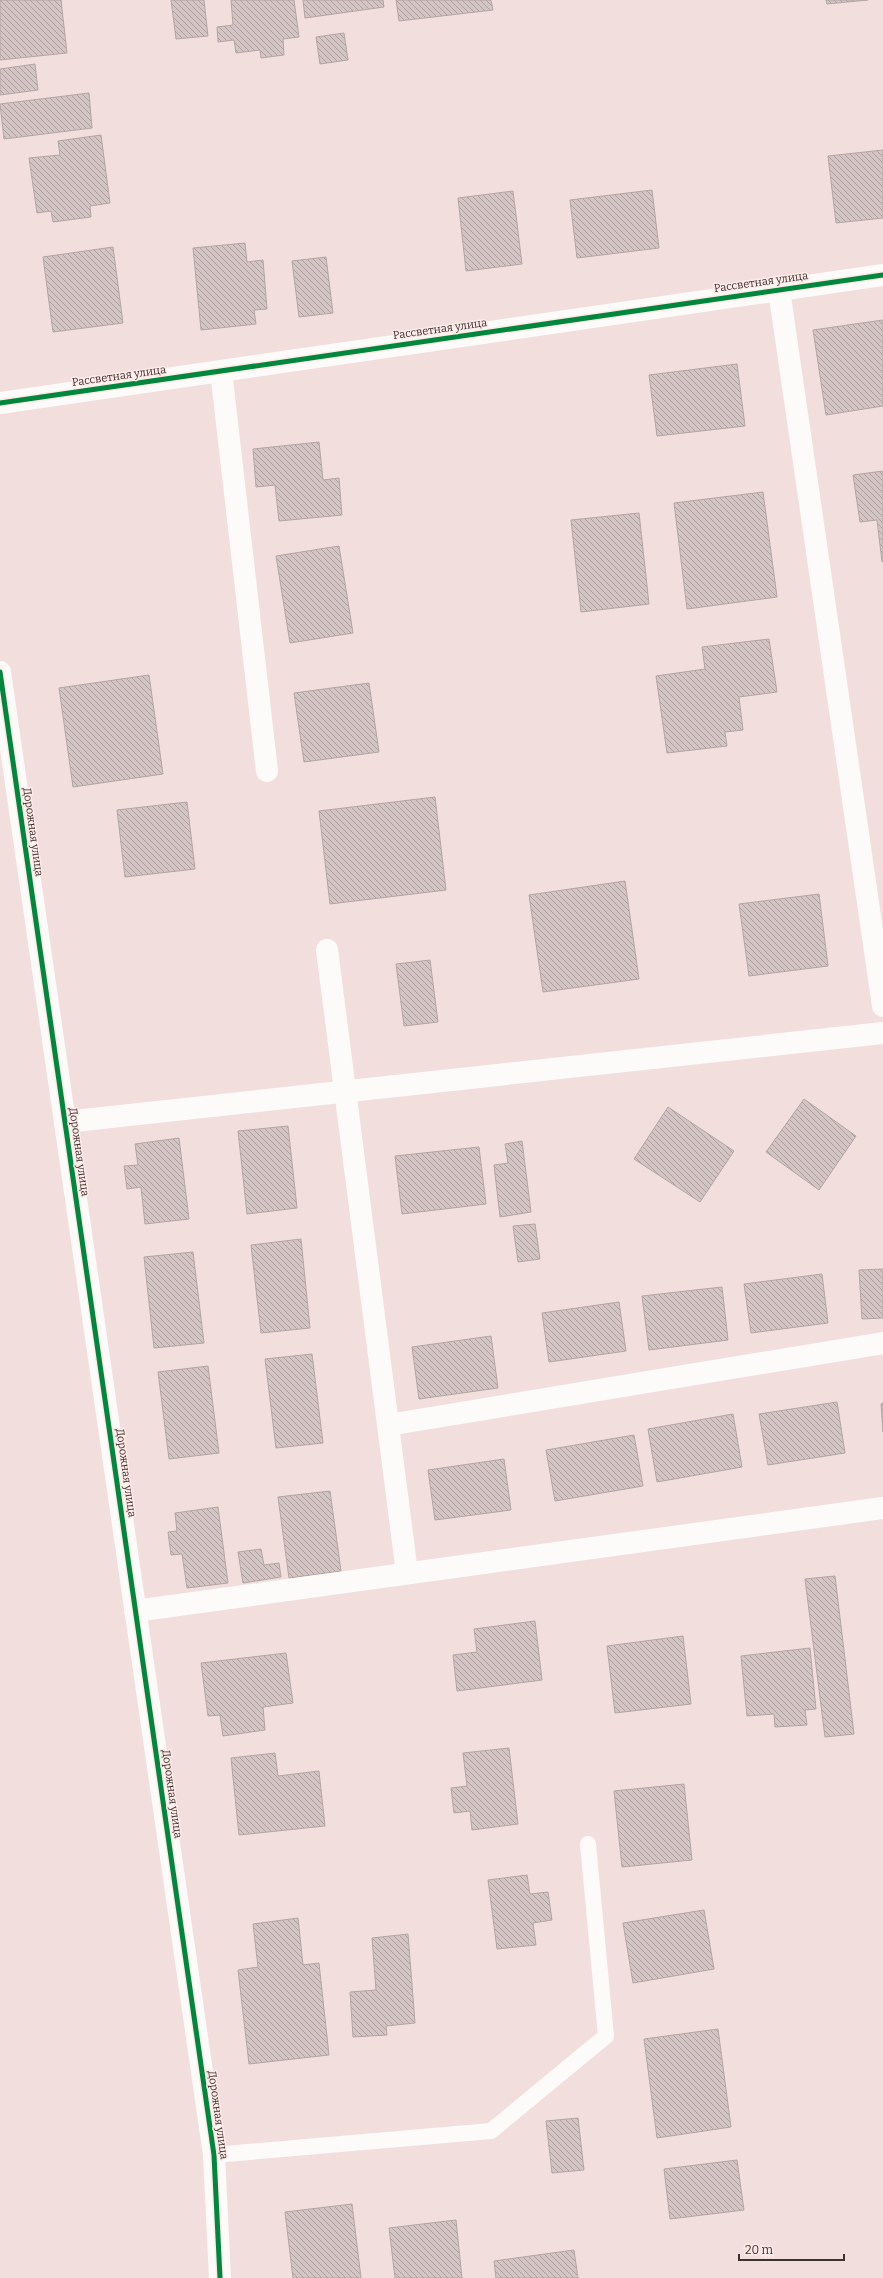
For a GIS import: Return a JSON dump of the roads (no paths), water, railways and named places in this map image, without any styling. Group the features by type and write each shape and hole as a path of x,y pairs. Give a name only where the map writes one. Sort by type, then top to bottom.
{"street":[{"name":"Рассветная улица","path":"0,403 883,275"},
{"path":"779,290 883,1006"},
{"path":"221,371 267,771"},
{"name":"Дорожная улица","path":"0,672 214,2155 220,2278"},
{"path":"326,950 346,1092 407,1573"},
{"path":"65,1122 883,1033"},
{"path":"388,1425 883,1343"},
{"path":"135,1611 883,1508"}],"lane":[{"path":"214,2155 491,2130 606,2036 588,1844"}]}
